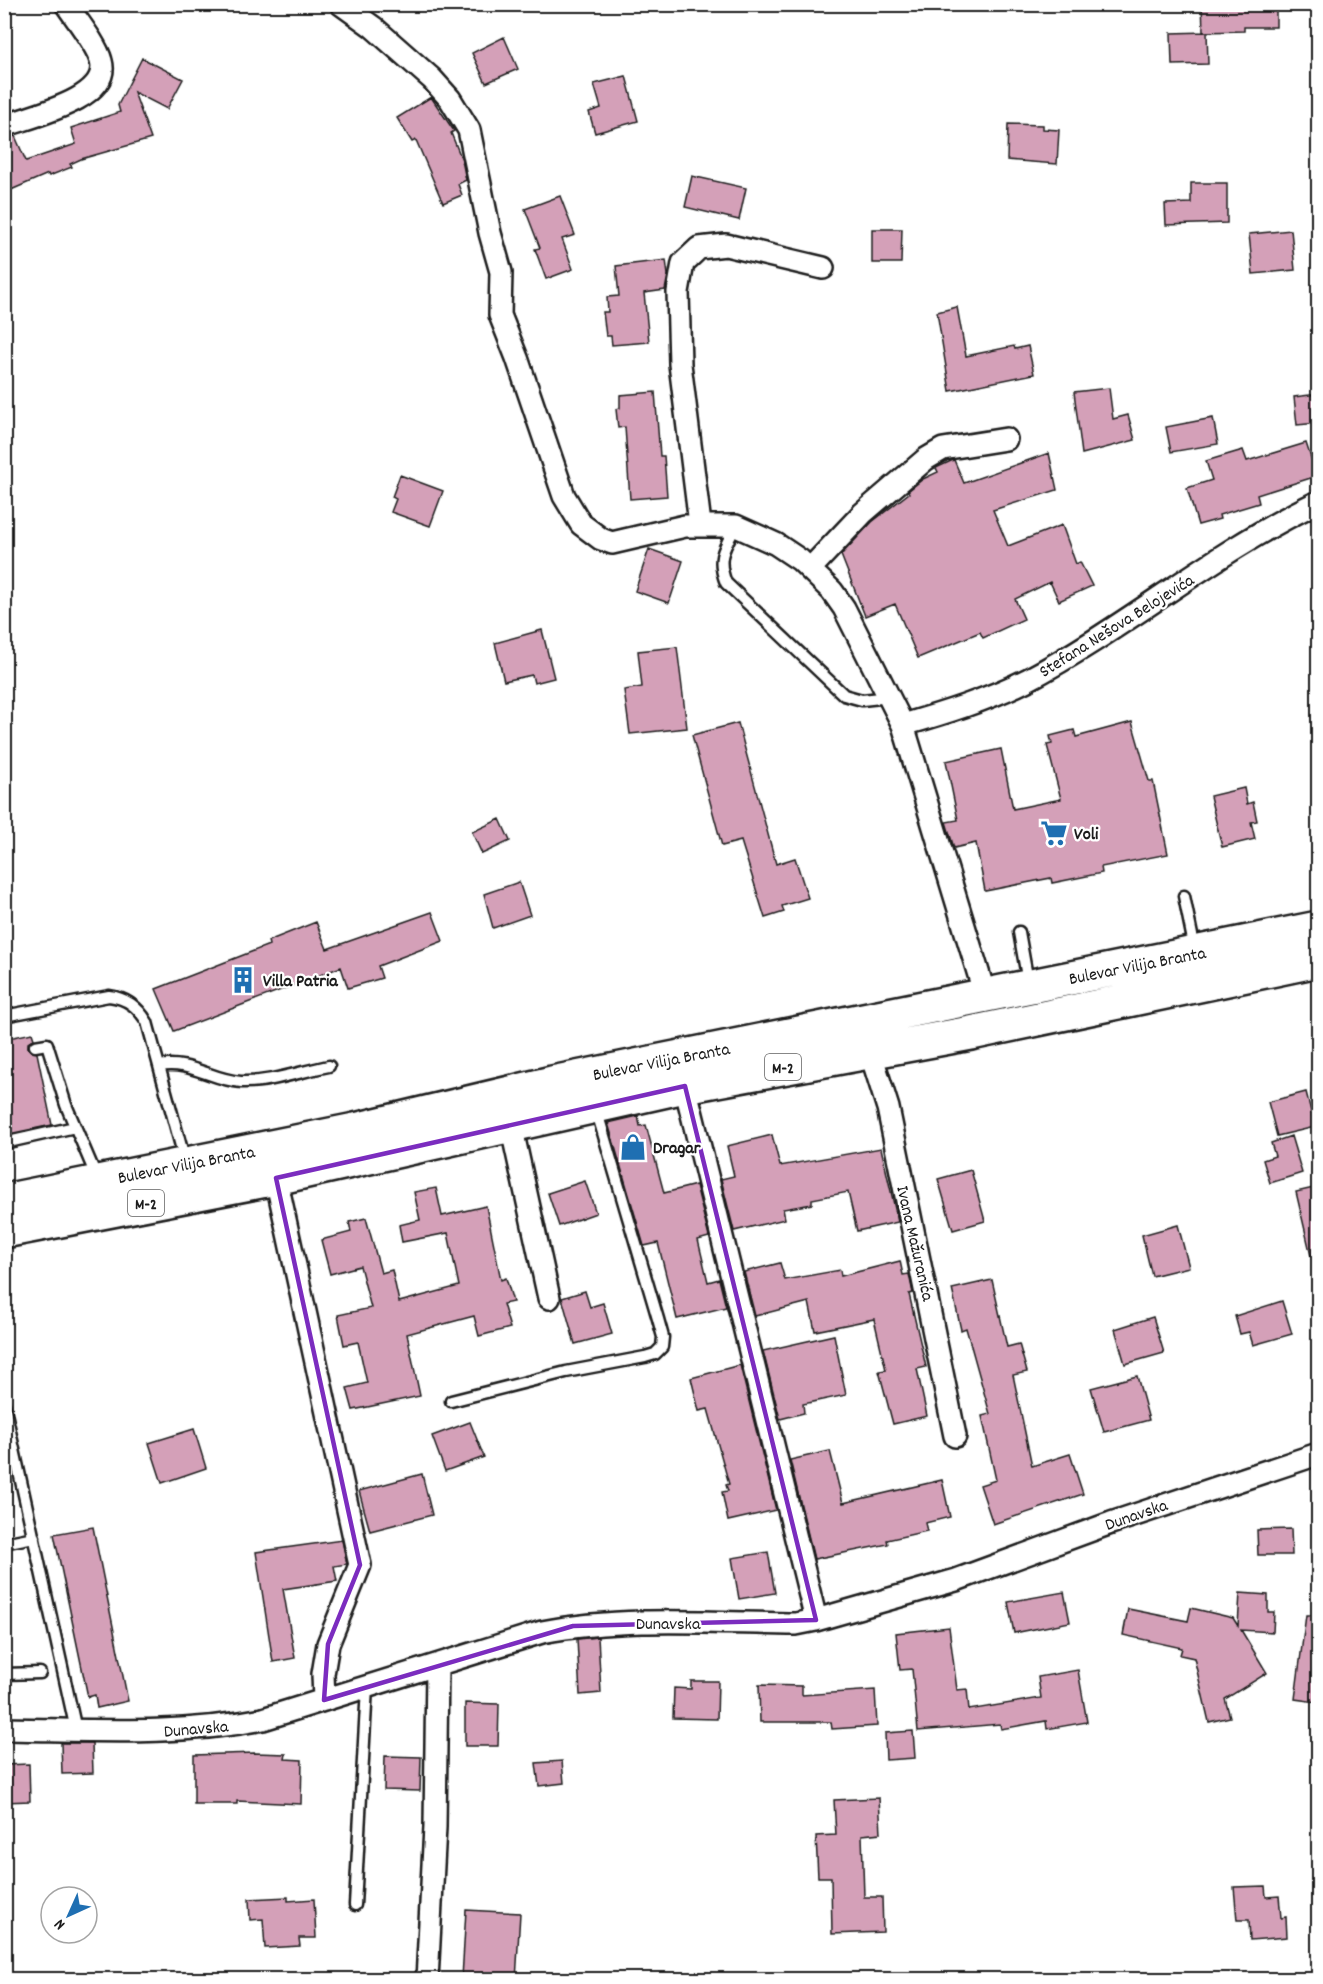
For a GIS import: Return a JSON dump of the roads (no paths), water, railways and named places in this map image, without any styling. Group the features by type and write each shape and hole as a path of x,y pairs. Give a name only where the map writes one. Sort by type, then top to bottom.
{"main road":[{"name":"Bulevar Vilija Branta","path":"4,1201 355,1130 552,1083 1318,928"},
{"name":"Bulevar Vilija Branta","path":"4,1231 276,1178 685,1086 971,1033 1318,960"}],"street":[{"path":"4,126 68,103 92,90 100,81 101,60 66,4"},
{"path":"341,4 373,27 432,79 450,99 469,130 490,233 501,272 500,315 570,510 592,533 612,543 700,524 736,526 776,544 810,569 832,591 844,608 891,697 903,725 986,996"},
{"path":"700,524 680,364 678,292 683,263 699,248 726,245 824,268"},
{"path":"810,569 863,513 926,459 943,449 1006,439"},
{"name":"Stefana Nešova Belojevića","path":"903,725 973,704 1025,681 1241,546 1318,502"},
{"name":"Ivana Mažuranića","path":"870,1051 888,1108 955,1436"},
{"path":"685,1086 816,1620"},
{"path":"511,1125 549,1298"},
{"path":"276,1178 360,1565 328,1644 323,1674 324,1700"},
{"name":"Dunavska","path":"4,1729 151,1732 215,1728 263,1719 542,1632 573,1626 640,1622 796,1624 816,1620 956,1580 1111,1523 1318,1454"},
{"path":"427,1980 435,1827 437,1666"}],"lane":[{"path":"736,526 722,552 720,569 726,583 844,695 862,700 891,697"},
{"path":"1184,896 1196,953"},
{"path":"1018,932 1029,987"},
{"path":"4,1016 109,996 118,997 135,1006 147,1022 186,1164"},
{"path":"35,1047 47,1044 75,1127 99,1181"},
{"path":"159,1066 187,1065 240,1082 329,1066"},
{"path":"452,1401 567,1372 645,1357 655,1354 662,1347 663,1337 658,1319 595,1106"},
{"path":"4,1143 75,1127"},
{"path":"4,1404 76,1730"},
{"path":"4,1543 34,1537"},
{"path":"4,1674 40,1673"},
{"path":"355,1905 367,1686"}],"place":[{"name":"Voli","path":"1054,833"},
{"name":"Villa Patria","path":"243,980"},
{"name":"Dragar","path":"633,1147"}]}
